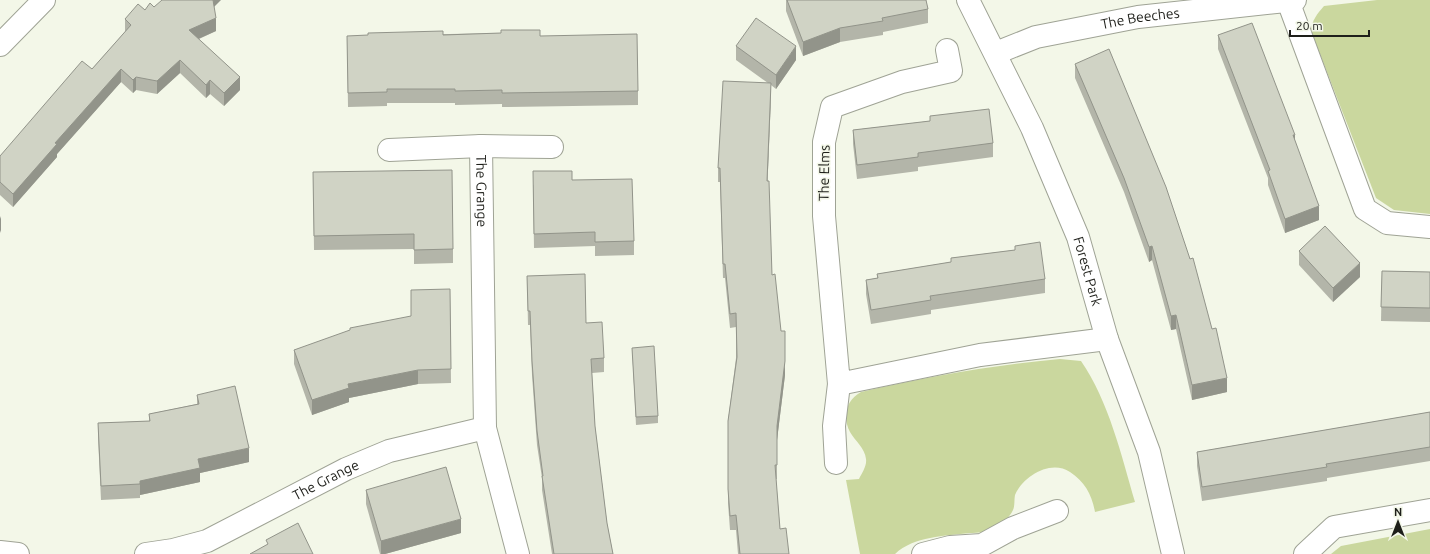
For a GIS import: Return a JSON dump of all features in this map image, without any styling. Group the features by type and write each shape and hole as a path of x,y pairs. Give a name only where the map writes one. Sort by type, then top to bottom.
{"street":[{"path":"1,42 44,0"},
{"name":"Forest Park","path":"968,0 996,53 1032,128 1078,237 1106,339 1149,452 1173,554"},
{"name":"The Beeches","path":"996,53 1036,37 1138,17 1292,0 1365,209 1387,223 1430,227"},
{"name":"The Elms","path":"836,464 834,426 839,384 824,216 824,142 832,107 902,82 951,71 947,50"},
{"name":"The Grange","path":"481,146 485,428 518,554"},
{"name":"The Grange","path":"389,150 481,146 552,147"},
{"path":"839,384 980,355 1106,339"},
{"name":"The Grange","path":"146,554 174,552 207,541 346,469 389,451 485,428"},
{"path":"1305,554 1334,527 1430,510"},
{"path":"923,554 950,547 982,545 1013,528 1057,511"},
{"path":"0,552 18,554"}],"green space":[{"path":"1377,0 1430,0 1430,214 1394,210 1376,198 1311,31 1315,17 1324,6"},
{"path":"1060,359 1081,361 1091,377 1107,411 1135,502 1095,512 1090,495 1080,480 1063,468 1055,467 1038,472 1024,482 1015,495 1012,513 999,526 993,529 982,532 940,536 920,540 903,548 895,554 860,554 846,480 859,479 866,464 864,451 850,432 846,421 847,409 856,395 861,392 910,381 985,368"},
{"path":"1430,529 1430,554 1331,554 1341,546"}],"building":[{"path":"162,0 213,0 216,18 189,30 240,77 224,93 210,80 206,85 180,60 157,81 136,77 133,80 121,69 55,143 57,144 13,194 0,182 0,156 82,61 92,69 131,25 125,19 138,4 145,10 150,3 154,7"},
{"path":"787,0 926,0 928,9 882,18 883,21 840,28 803,42"},
{"path":"756,18 796,46 776,75 736,46"},
{"path":"1252,23 1295,135 1293,135 1319,206 1285,219 1268,171 1270,170 1218,35"},
{"path":"501,30 540,30 540,36 637,34 638,91 502,93 502,90 455,91 455,89 387,89 387,92 348,93 347,36 368,35 368,33 443,31 443,35 501,33"},
{"path":"1109,49 1166,187 1190,259 1193,258 1212,329 1216,328 1227,378 1192,385 1176,315 1171,316 1152,246 1149,247 1124,178 1075,64"},
{"path":"723,81 771,83 767,181 769,181 772,275 775,274 781,331 785,331 785,361 777,426 777,465 775,465 780,529 786,528 789,554 740,554 736,515 730,516 728,489 728,421 737,357 736,313 730,314 725,264 723,264 720,168 718,168"},
{"path":"989,109 993,143 918,153 918,157 857,165 853,130 930,121 930,116"},
{"path":"452,170 453,249 414,250 414,234 314,236 313,172"},
{"path":"533,171 572,171 572,180 632,179 634,241 595,242 595,232 534,234"},
{"path":"1325,226 1360,263 1333,288 1299,251"},
{"path":"1040,242 1045,279 930,296 931,300 871,310 866,280 878,278 877,274 951,262 951,258 1015,250 1015,246"},
{"path":"1382,271 1430,272 1430,308 1381,307"},
{"path":"585,274 586,323 602,322 604,358 591,359 595,426 607,523 613,554 554,554 542,476 537,431 530,311 528,311 527,276"},
{"path":"450,289 451,369 418,370 348,384 349,388 312,400 294,350 350,330 350,328 411,316 411,290"},
{"path":"654,346 658,416 636,417 632,348"},
{"path":"235,386 249,448 198,459 200,468 140,481 140,484 101,486 98,423 150,421 149,414 199,404 197,395"},
{"path":"1430,412 1430,447 1326,464 1327,467 1202,487 1197,452"},
{"path":"446,467 461,519 381,541 366,490"},
{"path":"298,523 313,554 250,554 268,544 266,540"}]}
